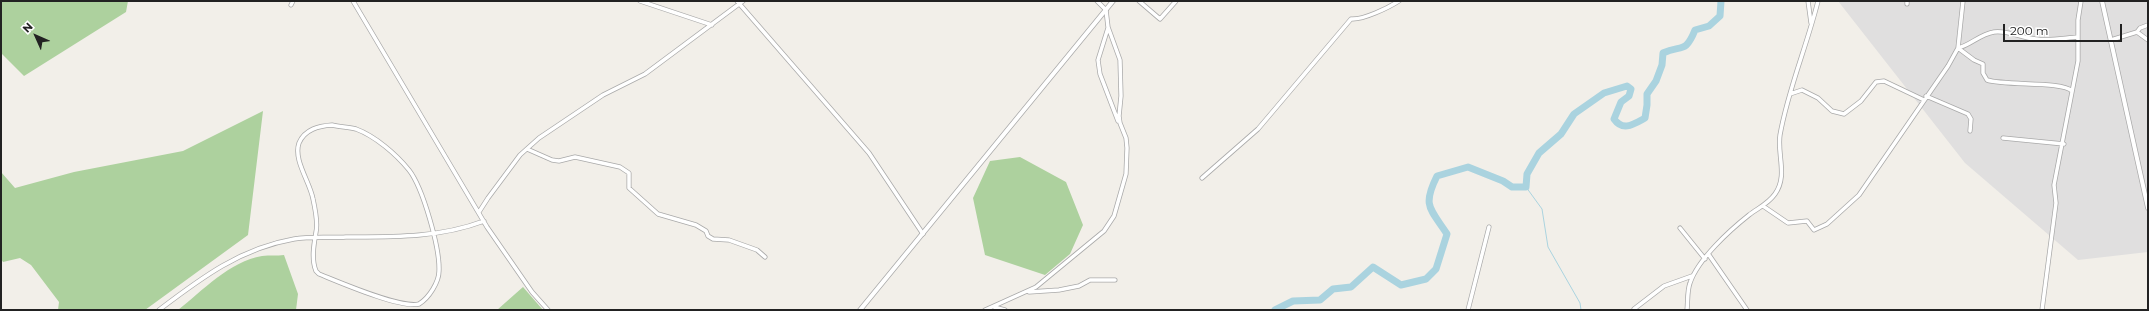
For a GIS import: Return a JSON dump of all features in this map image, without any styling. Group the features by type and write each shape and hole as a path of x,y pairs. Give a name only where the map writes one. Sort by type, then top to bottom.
{"street":[{"path":"353,1 484,221 532,292 548,310"},
{"path":"640,1 712,25"},
{"path":"1097,1 1106,10 1108,26 1120,60 1122,96 1120,123"},
{"path":"860,310 1113,1"},
{"path":"1139,1 1160,18 1176,1"},
{"path":"1202,178 1258,129 1351,19 1360,20 1371,13 1387,9 1399,1"},
{"path":"1808,1 1812,26"},
{"path":"1687,310 1688,290 1692,276 1705,259 1740,223 1775,195 1782,182 1779,143 1790,94 1812,26 1818,1"},
{"path":"1763,206 1788,223 1807,221 1814,230 1824,227 1859,195 1958,48 1963,1"},
{"path":"2042,309 2056,203 2054,185 2064,144 2078,61 2078,20 2081,1"},
{"path":"2102,1 2148,208"},
{"path":"479,212 499,182 527,149 539,138 603,95 645,74 712,25 740,2 869,153 923,234"},
{"path":"2111,40 2137,32 2148,25"},
{"path":"985,310 1028,292 1100,235 1112,221 1126,174 1126,138 1100,74 1098,60 1108,26"},
{"path":"1958,48 1966,47 1976,39 1995,32 2007,32 2035,39 2049,40 2078,37"},
{"path":"2137,32 2148,40"},
{"path":"1958,48 1974,60 1983,64 1983,73 1987,80 2010,85 2033,84 2060,86 2068,88 2072,91"},
{"path":"1790,94 1802,90 1818,98 1832,111 1844,114 1860,101 1876,82 1884,81 1924,100"},
{"path":"1926,96 1968,114 1971,119 1970,131"},
{"path":"332,125 354,129 375,139 408,169 415,180 424,202 433,234 439,275 434,287 423,302 414,306 359,290 319,274 314,266 314,237 316,230 313,198 299,156 299,144 303,137 312,128 332,125"},
{"path":"2003,138 2064,144"},
{"path":"527,149 552,160 559,161 575,157 620,167 628,173 629,188 658,214 696,225 713,239 729,240 757,250 765,257"},
{"path":"159,310 200,279 249,251 281,242 314,237 399,237 433,234 461,229 484,221"},
{"path":"1468,310 1489,227"},
{"path":"1680,228 1705,259"},
{"path":"1709,255 1747,310"},
{"path":"1634,309 1664,286 1692,276"},
{"path":"1028,292 1059,290 1078,286 1090,280 1115,280"},
{"path":"994,307 1005,310"}],"shaded area":[{"path":"1838,1 2148,1 2148,252 2078,260 1965,163"}],"green space":[{"path":"1,1 128,1 126,12 24,76 1,53"},
{"path":"263,111 248,235 145,310 58,310 59,302 31,265 20,258 3,262 1,259 1,172 15,188 74,172 183,151"},
{"path":"1020,157 1066,182 1083,225 1070,254 1045,275 985,255 973,198 990,161"},
{"path":"284,255 298,294 296,310 178,310 217,278 239,264 262,256"},
{"path":"523,287 543,310 497,310"}],"waterway":[{"path":"1275,310 1293,301 1320,300 1333,289 1351,287 1373,267 1401,285 1426,279 1436,269 1447,234 1432,212 1429,201 1432,186 1437,176 1468,167 1503,181 1512,187 1526,187 1527,174 1539,153 1561,134 1574,114 1604,93 1627,86 1631,89 1629,96 1621,102 1614,119 1621,125 1629,126 1645,118 1647,94 1656,81 1662,65 1663,53 1669,50 1682,48 1688,43 1695,30 1709,26 1720,16 1721,1"},
{"path":"1526,187 1542,209 1548,247 1580,303 1581,310"}]}
